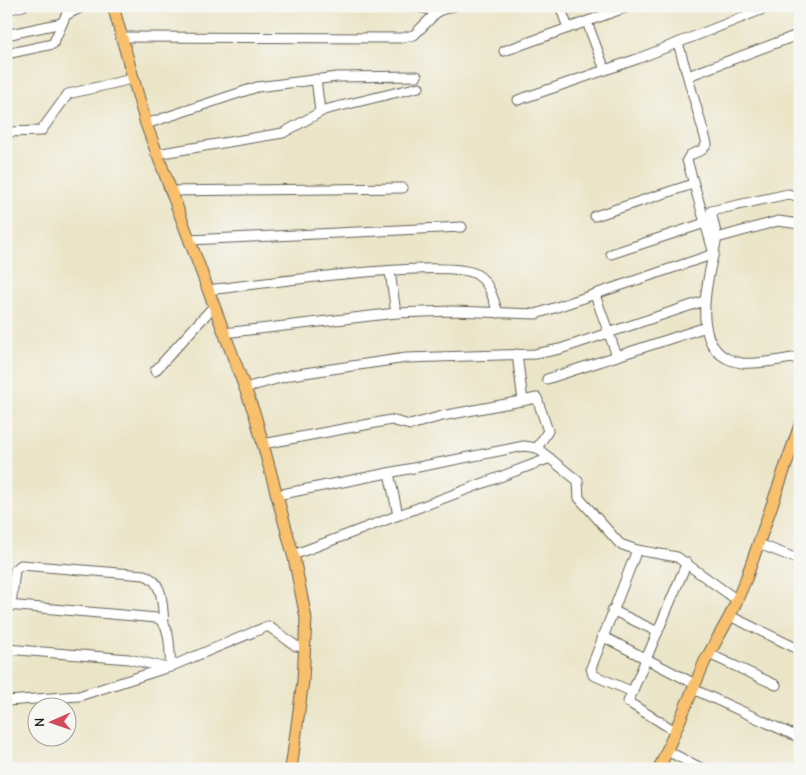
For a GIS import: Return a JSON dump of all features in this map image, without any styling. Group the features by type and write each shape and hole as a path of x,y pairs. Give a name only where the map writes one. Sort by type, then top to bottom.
{"main road":[{"path":"113,6 132,79 156,154 245,388 263,444 293,555 306,618 303,681 291,769"},
{"path":"659,769 709,654 730,616 746,579 800,425"}],"street":[{"path":"6,10 23,6"},
{"path":"6,54 53,44 68,13 84,6"},
{"path":"413,6 438,11"},
{"path":"120,37 401,38 414,35 438,11 454,6"},
{"path":"560,6 568,28"},
{"path":"504,51 630,6"},
{"path":"518,100 678,43 771,6"},
{"path":"6,35 62,22"},
{"path":"587,22 605,70"},
{"path":"688,76 800,34"},
{"path":"678,43 707,144 702,150 688,157 693,184 714,254"},
{"path":"146,124 249,89 337,77 416,76"},
{"path":"6,132 41,131 68,94 132,79"},
{"path":"316,79 320,111"},
{"path":"156,154 283,133 320,111 419,87"},
{"path":"596,216 693,184"},
{"path":"170,191 403,188"},
{"path":"800,197 788,194 712,211 717,238 704,301 706,335 723,358 743,363 800,357"},
{"path":"717,238 778,221 800,224"},
{"path":"610,254 704,223"},
{"path":"189,240 462,227"},
{"path":"224,333 396,312 452,310 536,314 714,254"},
{"path":"208,290 440,268 475,273 486,281 498,313"},
{"path":"390,272 396,312"},
{"path":"595,295 617,356"},
{"path":"245,388 291,375 406,358 517,354 560,349 704,301"},
{"path":"155,372 213,307"},
{"path":"547,379 706,327"},
{"path":"517,354 523,401"},
{"path":"263,444 391,420 410,426 442,416 537,398 548,431 537,448"},
{"path":"277,495 524,446 537,448 578,481 579,498 620,544 637,550 677,557 688,562 739,596"},
{"path":"293,555 550,458"},
{"path":"389,473 398,515"},
{"path":"759,544 799,558"},
{"path":"633,692 593,675 591,668 612,610 637,550"},
{"path":"675,731 628,702 688,562"},
{"path":"164,622 154,618 9,605 15,570 21,565 150,577 158,584 164,622 169,668"},
{"path":"612,610 658,632"},
{"path":"730,616 796,648"},
{"path":"6,701 79,696 169,668 268,626 295,645 305,647"},
{"path":"602,636 647,659 694,687 800,738"},
{"path":"6,667 7,649 129,659 169,668"},
{"path":"709,654 776,685"},
{"path":"667,751 703,769"}]}
